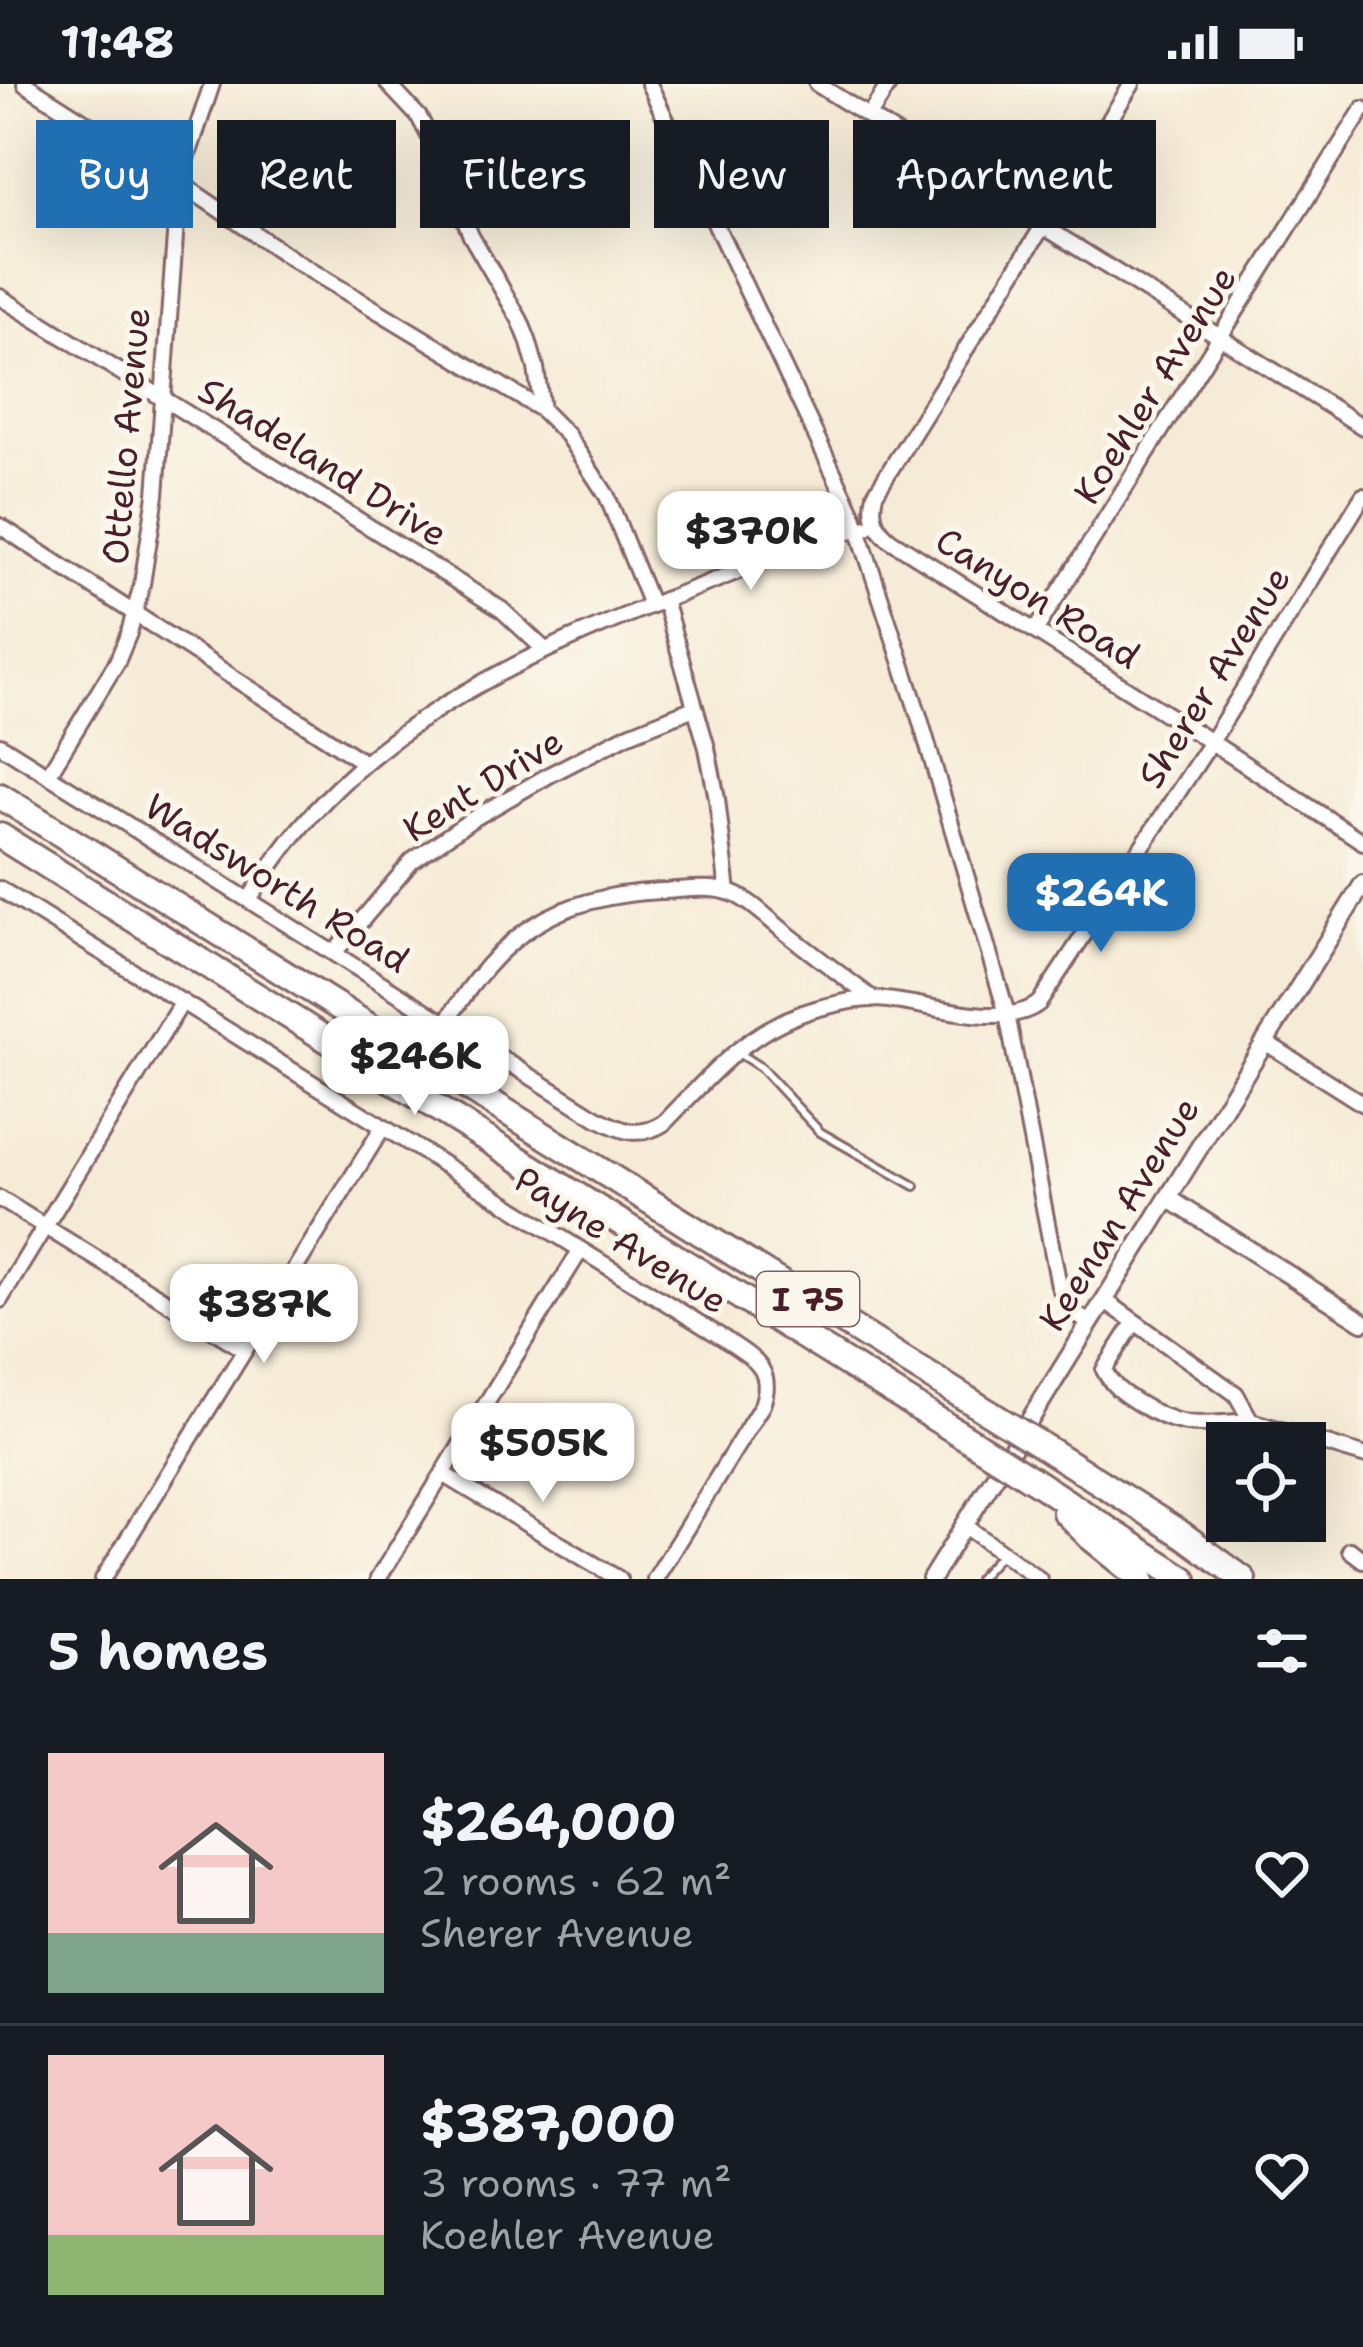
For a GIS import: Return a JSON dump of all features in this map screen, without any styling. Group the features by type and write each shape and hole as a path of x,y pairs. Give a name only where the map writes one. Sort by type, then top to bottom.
{"highway":[{"name":"I 75","path":"0,796 992,1414 1183,1535 1243,1579"},
{"name":"I 75","path":"0,836 973,1442 1184,1579"},
{"path":"1033,1480 1090,1537 1142,1579"}],"street":[{"path":"25,84 82,120"},
{"name":"Ottello Avenue","path":"193,140 212,84"},
{"path":"388,84 419,117 471,236 520,320 536,368 542,410"},
{"path":"649,84 856,522 920,718 1006,1014 1059,1286 1073,1311 1089,1324"},
{"path":"817,84 875,120"},
{"path":"869,116 889,84"},
{"path":"1109,120 1132,84"},
{"name":"Koehler Avenue","path":"1035,631 1363,110"},
{"path":"193,192 295,261 542,410 567,435 607,496 657,603 694,708 717,799 728,892"},
{"name":"Ottello Avenue","path":"48,776 117,662 135,614 156,494 175,228"},
{"path":"856,522 1040,228"},
{"path":"1048,228 1363,427"},
{"name":"Shadeland Drive","path":"0,297 502,610 545,650"},
{"path":"249,900 292,835 363,762 451,700 545,650 856,522 874,519 874,494"},
{"name":"Sherer Avenue","path":"1006,1014 1030,1011 1039,1003 1211,742 1363,496"},
{"name":"Canyon Road","path":"874,519 892,541 1363,842"},
{"path":"0,526 363,762"},
{"name":"Kent Drive","path":"334,953 412,860 551,774 629,734 694,708"},
{"name":"Wadsworth Road","path":"0,745 596,1118 627,1132 650,1132 664,1124 735,1051"},
{"name":"Keenan Avenue","path":"931,1579 1362,886"},
{"name":"Payne Avenue","path":"0,889 741,1351 763,1370 767,1388 762,1405 655,1579"},
{"path":"446,1023 470,985 526,931 566,909 620,894 728,892 873,999"},
{"path":"735,1051 771,1026 852,1001 873,999 1006,1014"},
{"path":"0,1300 182,1002"},
{"path":"1265,1042 1363,1104"},
{"path":"103,1579 383,1127"},
{"path":"1168,1198 1363,1322"},
{"path":"0,1199 244,1350"},
{"path":"378,1579 580,1251"},
{"path":"1104,1300 1236,1394 1251,1421"},
{"path":"1134,1323 1104,1370 1114,1389 1162,1418 1188,1425 1251,1421 1363,1455"},
{"path":"442,1474 619,1579"},
{"path":"964,1525 1039,1579"},
{"path":"1350,1550 1363,1561"}],"lane":[{"path":"735,1051 760,1067 820,1132 915,1186"},
{"path":"978,1579 1003,1553"}]}
